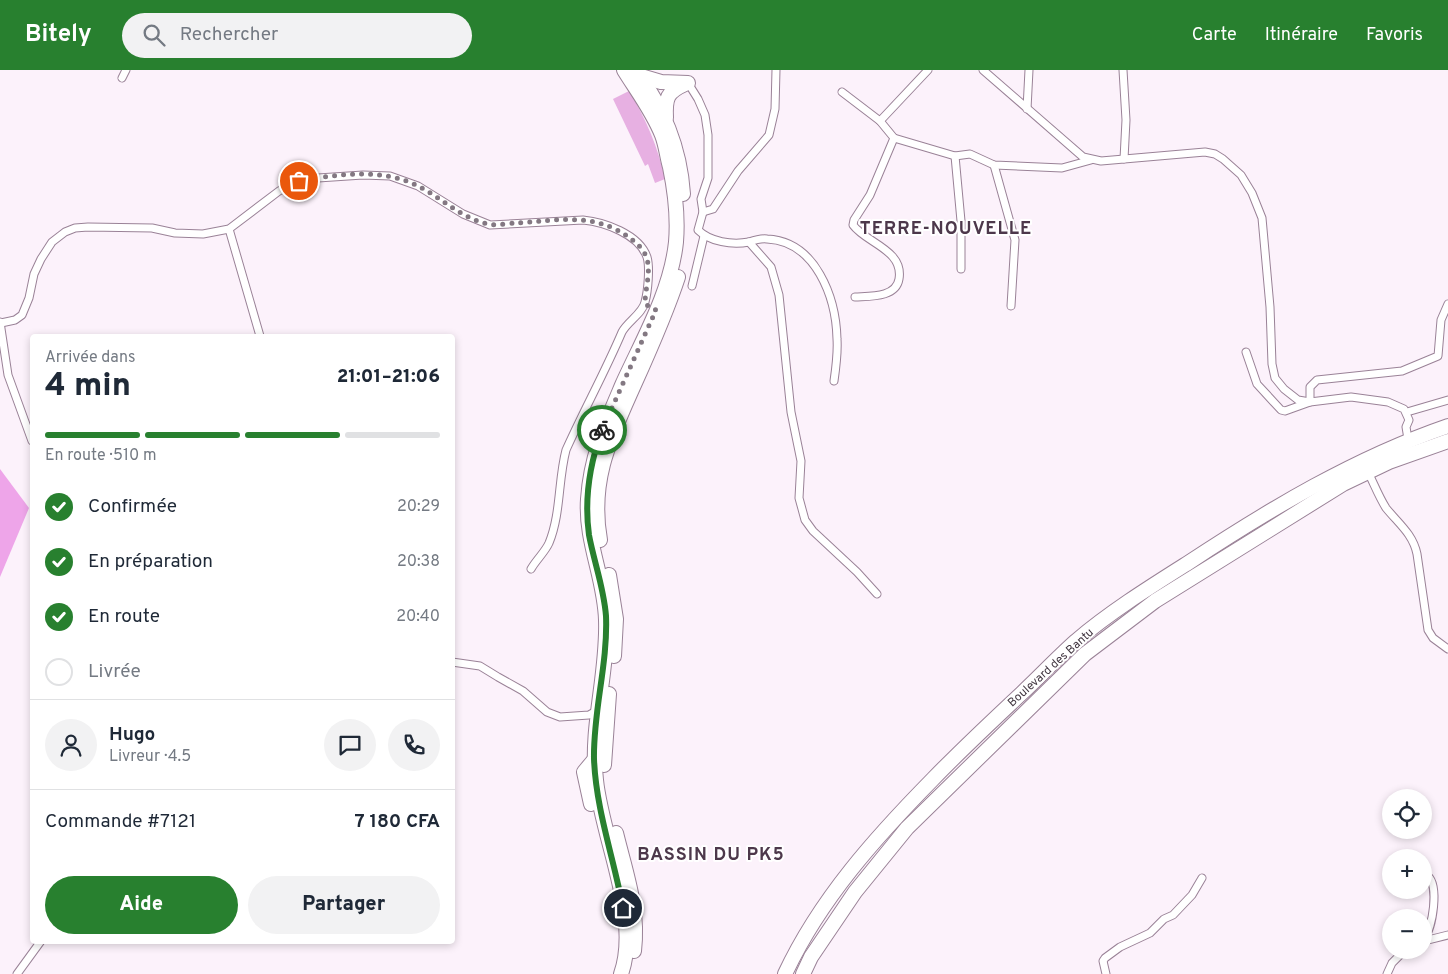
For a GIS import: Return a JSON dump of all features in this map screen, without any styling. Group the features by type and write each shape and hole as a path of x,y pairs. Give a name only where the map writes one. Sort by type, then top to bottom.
{"highway":[{"path":"621,974 626,947 623,908 599,801 594,760 606,648 606,616 602,584 588,520 591,465 650,307 668,276 676,241 673,182 663,136 651,112 624,70"},
{"path":"638,73 661,82 688,83"},
{"path":"638,73 666,118"},
{"path":"630,974 637,925 634,903 607,796 604,773 604,752 616,620 610,580 598,534 598,501 607,445 669,302 681,263 685,236 681,170 666,118 665,107 668,96 674,89 688,83"},
{"name":"Boulevard des Bantu","path":"785,974 798,946 841,882 896,817 955,756 1077,641 1150,587 1223,540 1343,469 1408,439 1448,426"},
{"name":"Boulevard des Bantu","path":"803,974 811,957 855,892 907,828 1085,654 1155,601 1294,514 1368,471 1448,441"}],"street":[{"path":"122,78 126,70"},
{"path":"703,212 713,209 738,171 768,135 775,109 776,70"},
{"path":"880,121 928,70"},
{"path":"984,70 1076,152 1091,160"},
{"path":"1027,109 1029,70"},
{"path":"1123,70 1126,120 1124,159"},
{"path":"688,83 705,115 708,135 708,168 701,200 703,212 698,230 704,236 727,242 749,242 768,239 795,245 814,266 826,284 838,338 834,381"},
{"path":"842,92 880,121 894,138 955,156 970,154 994,164 1062,168 1091,160 1191,153 1215,154 1233,168 1246,182 1252,193 1264,228 1272,332 1272,364 1276,378 1284,389 1298,400 1310,402"},
{"path":"855,297 883,294 892,290 899,280 900,272 897,264 888,252 856,230 853,225 854,220 870,195 894,138"},
{"path":"955,156 962,221 961,269"},
{"path":"994,164 1015,240 1011,306"},
{"path":"30,436 8,375 0,322 15,320 22,315 29,298 34,274 41,259 52,242 64,232 76,228 152,228 175,233 203,234 230,229 265,201 299,181 351,175 390,176 418,186 463,214 490,225 583,220 597,221 611,225 635,242 645,254 648,267 650,307 624,328 566,450 549,542 531,569"},
{"path":"230,229 259,334"},
{"path":"692,286 704,236"},
{"path":"749,242 771,267 777,288 791,412 801,461 799,498 805,520 877,594"},
{"path":"1310,402 1310,387 1317,380 1402,371 1438,356 1441,320 1448,304"},
{"path":"1246,352 1257,384 1281,410 1285,411 1310,402 1351,398 1396,404 1407,412 1409,420 1406,427 1408,439"},
{"path":"1407,412 1448,400"},
{"path":"1368,471 1388,509 1400,522 1413,543 1417,554 1428,630 1433,638 1448,649"},
{"path":"455,662 480,666 498,678 523,690 547,712 560,717 589,714 598,710"},
{"path":"1106,974 1103,961 1105,958 1120,947 1150,933 1164,919 1173,915 1192,895 1202,878"},
{"path":"1432,883 1432,920"},
{"path":"1432,938 1448,936"},
{"path":"17,974 39,944"},
{"path":"1387,974 1396,959"}],"shaded area":[{"path":"629,91 641,112 659,156 665,179 655,183 648,164 645,166 613,99"},
{"path":"0,469 29,508 0,577"}],"way so far":[{"path":"299,181 351,175 390,176 418,186 449,207 474,220 490,225 546,221 597,221 611,225 635,242 647,258 645,304 656,310 602,430"}],"district":[{"name":"TERRE-NOUVELLE","path":"946,229"},
{"name":"BASSIN DU PK5","path":"711,855"}],"route":[{"path":"602,430 591,465 588,503 590,535 600,576 606,616 606,648 595,734 594,760 599,801 623,908"}]}
